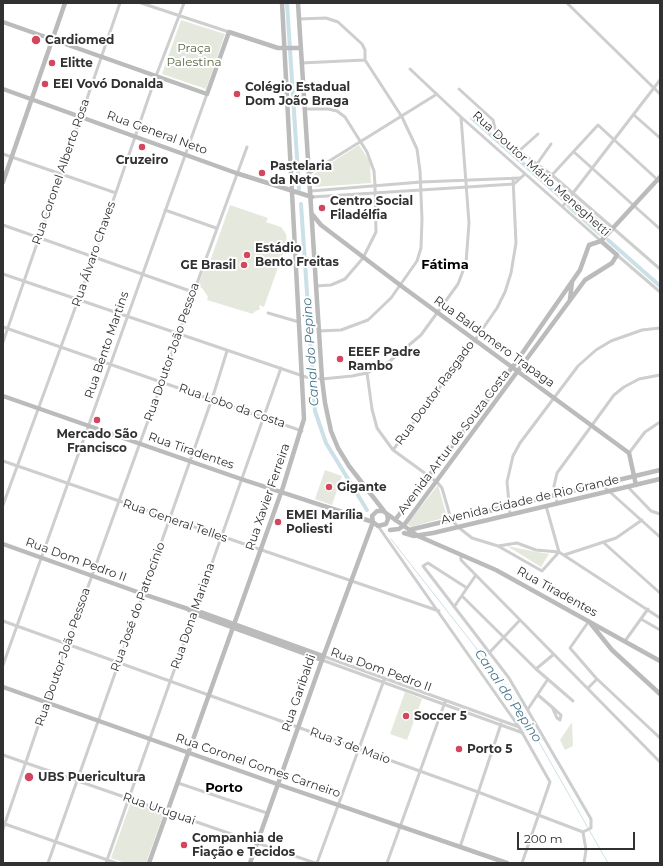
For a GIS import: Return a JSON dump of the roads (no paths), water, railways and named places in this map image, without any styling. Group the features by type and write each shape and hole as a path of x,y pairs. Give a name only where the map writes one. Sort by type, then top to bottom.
{"street":[{"path":"3,182 65,3"},
{"name":"Rua Coronel Alberto Rosa","path":"3,342 120,3"},
{"path":"141,3 285,49 301,48"},
{"name":"Rua Álvaro Chaves","path":"3,505 37,408 78,300 156,76 184,3"},
{"name":"Rua Xavier Ferreira","path":"149,863 281,493 302,431 304,419 304,376 299,322 282,3"},
{"name":"Rua Tiradentes","path":"298,3 312,197 322,379 331,431 338,448 349,466 386,513 418,536 496,570 660,661"},
{"path":"567,3 660,94"},
{"path":"299,18 326,18 338,22 362,44 365,50 365,60 402,117 416,149 421,189 423,234 421,248 417,261 400,285 380,310 368,320 341,330 319,331"},
{"path":"3,22 207,94"},
{"name":"Rua Bento Martins","path":"3,665 69,484 126,317 143,274 228,32"},
{"path":"302,63 365,60"},
{"name":"Rua Doutor Mário Meneghetti","path":"410,68 461,117 660,292"},
{"path":"563,206 660,80"},
{"name":"Rua General Neto","path":"3,89 292,192 312,197"},
{"name":"Rua Doutor Mário Meneghetti","path":"459,89 493,120 496,132 500,137 552,175 660,269"},
{"path":"310,173 437,94"},
{"path":"306,110 328,109 337,111 351,123 371,160 375,185 376,232 363,258 345,279 331,285 316,286"},
{"path":"634,115 660,138"},
{"path":"3,274 126,317 304,376 322,379 367,373 390,361 410,347 421,336 458,284 466,263 469,237 467,179 461,117"},
{"path":"552,175 598,126 659,179"},
{"path":"519,151 538,134"},
{"path":"537,164 551,144"},
{"name":"Rua Doutor João Pessoa","path":"3,829 27,762 46,702 246,147"},
{"path":"574,152 660,228"},
{"path":"3,154 116,193"},
{"path":"312,197 514,184 526,174"},
{"name":"Rua Doutor Rasgado","path":"393,450 475,340 497,308 505,292 511,273 516,243 513,178"},
{"path":"304,195 311,190 467,179 520,178"},
{"name":"Avenida Artur de Souza Costa","path":"395,520 512,367 572,282 580,270 589,245 601,241 633,205 659,179"},
{"path":"165,210 216,228"},
{"name":"Rua Baldomero Trapaga","path":"312,214 321,225 363,258 629,453"},
{"path":"313,230 314,227 321,225"},
{"path":"3,226 193,292"},
{"name":"Avenida Artur de Souza Costa","path":"390,530 399,529 404,526 519,372 585,280 607,267 618,255"},
{"name":"Avenida Artur de Souza Costa","path":"570,299 572,282"},
{"path":"268,313 299,322"},
{"name":"Rua Lobo da Costa","path":"3,327 302,431"},
{"path":"510,514 507,482 513,456 520,443 578,366 596,350 626,335 642,330 660,328"},
{"name":"Rua José do Patrocínio","path":"48,863 212,399 227,351"},
{"name":"Rua Dona Mariana","path":"106,862 220,536 281,368"},
{"path":"367,373 372,409 377,428 393,450 438,482 442,488 451,519 458,527 472,538 498,546 542,571 559,552"},
{"path":"558,503 555,494 554,480 557,473 614,395 624,387 639,379 660,375"},
{"name":"Rua Tiradentes","path":"3,396 281,493 442,547"},
{"path":"471,421 478,426"},
{"path":"636,485 629,453 645,432 660,422"},
{"name":"Rua General Telles","path":"3,461 439,612"},
{"name":"Avenida Cidade de Rio Grande","path":"409,530 510,504 660,470"},
{"name":"Avenida Cidade de Rio Grande","path":"404,533 418,536 660,479"},
{"path":"602,484 660,537"},
{"path":"628,487 651,511 660,514"},
{"path":"546,506 559,552"},
{"path":"376,525 386,524 388,519 386,513 379,510 375,512 372,516 376,525 519,727 550,782 522,863"},
{"path":"564,555 604,543 626,532 642,520"},
{"name":"Rua Garibaldi","path":"250,863 350,581 369,531 376,525"},
{"path":"431,542 429,538 433,532"},
{"path":"498,546 517,543 536,550 559,552 660,618"},
{"path":"604,543 660,593"},
{"name":"Rua Dom Pedro II","path":"3,544 194,611 445,702 523,733"},
{"path":"461,556 461,560 660,762"},
{"path":"467,588 428,563 423,566 509,678 591,819 590,829 583,832 586,850 584,863"},
{"path":"454,607 476,575"},
{"path":"462,596 536,669 573,701"},
{"path":"625,641 648,609"},
{"path":"641,619 660,630"},
{"name":"Rua 3 de Maio","path":"3,620 478,792 583,832"},
{"path":"489,653 520,620"},
{"path":"660,694 612,650 589,621 570,648 597,679 660,738"},
{"path":"536,669 554,654"},
{"path":"528,709 548,679"},
{"path":"588,688 597,679"},
{"path":"316,863 384,680"},
{"name":"Rua Coronel Gomes Carneiro","path":"3,687 277,784 401,825 507,863"},
{"path":"538,695 552,707"},
{"path":"388,863 445,702"},
{"name":"Rua Dom Pedro II","path":"476,714 519,727"},
{"path":"460,847 502,721"},
{"name":"Rua Uruguai","path":"3,755 27,762 77,781 316,863"},
{"path":"178,782 267,813"},
{"path":"4,823 55,841 106,862 116,863"}],"waterway":[{"name":"Canal do Pepino","path":"287,3 299,189"},
{"path":"472,118 564,200"},
{"name":"Canal do Pepino","path":"301,204 315,411 326,443 367,510"},
{"path":"569,205 602,235"},
{"path":"608,240 660,286"},
{"name":"Canal do Pepino","path":"391,539 494,671 523,714 608,863"}],"place":[{"name":"Cardiomed","path":"36,40"},
{"name":"Elitte","path":"52,63"},
{"name":"EEI Vovó Donalda","path":"45,84"},
{"name":"Colégio Estadual Dom João Braga","path":"237,94"},
{"name":"Cruzeiro","path":"142,147"},
{"name":"Pastelaria da Neto","path":"262,173"},
{"name":"Centro Social Filadélfia","path":"322,208"},
{"name":"Estádio Bento Freitas","path":"247,255"},
{"name":"GE Brasil","path":"244,265"},
{"name":"EEEF Padre Rambo","path":"340,359"},
{"name":"Mercado São Francisco","path":"97,420"},
{"name":"Gigante","path":"329,487"},
{"name":"EMEI Marília Poliesti","path":"278,522"},
{"name":"Soccer 5","path":"406,716"},
{"name":"Porto 5","path":"459,749"},
{"name":"UBS Puericultura","path":"29,777"},
{"name":"Companhia de Fiação e Tecidos","path":"184,845"}],"district":[{"name":"Fátima","path":"445,265"},
{"name":"Porto","path":"224,788"}],"park label":[{"name":"Praça Palestina","path":"194,55"}]}
